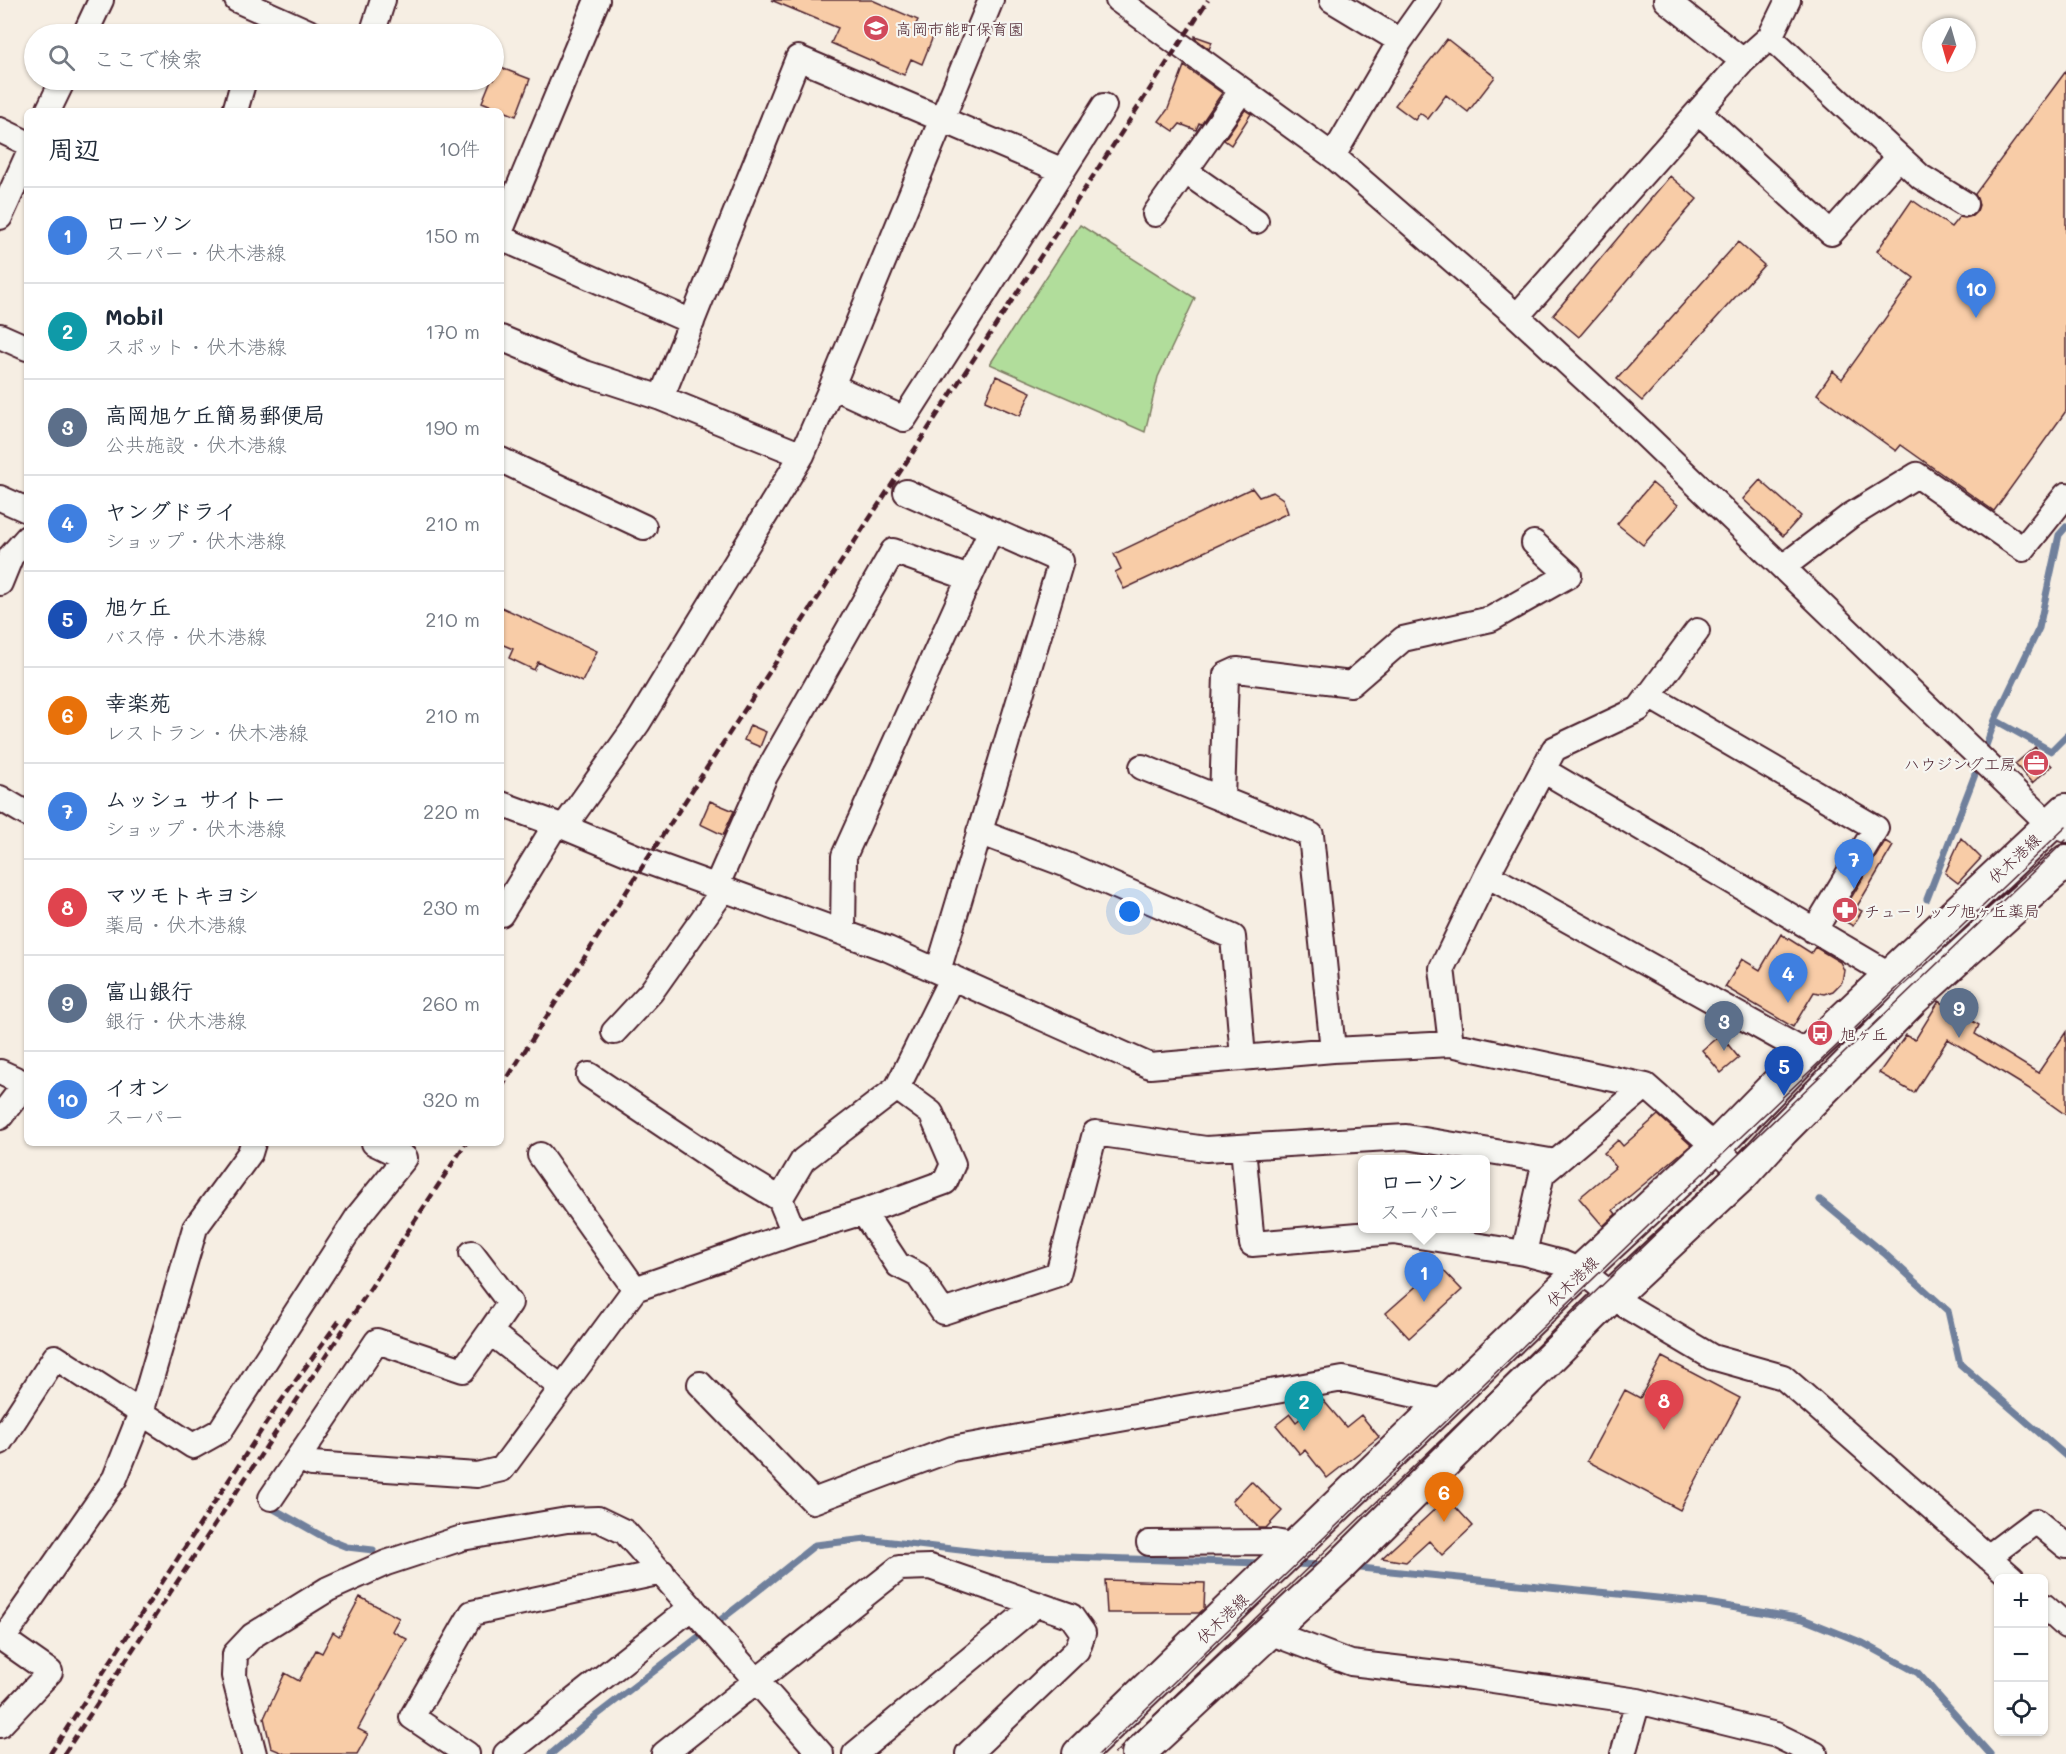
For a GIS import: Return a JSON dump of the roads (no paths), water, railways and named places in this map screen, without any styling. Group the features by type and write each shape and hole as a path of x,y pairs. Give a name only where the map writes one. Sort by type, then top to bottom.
{"main road":[{"name":"伏木港線","path":"1079,1754 1581,1271 1715,1147 1889,974 2061,822"},
{"path":"1138,1754 1340,1566 1613,1295 1743,1174 1783,1130 1913,999 2066,861"}],"street":[{"path":"90,24 101,0"},
{"path":"237,0 263,16 285,24"},
{"path":"375,24 383,0"},
{"path":"504,223 597,0"},
{"path":"504,903 510,882 560,825 638,723 801,455 832,386 991,0"},
{"path":"1118,0 1333,156 1517,315 1783,567 2061,822"},
{"path":"1332,0 1400,41"},
{"path":"1333,156 1400,41 1429,0"},
{"path":"1666,0 1743,61"},
{"path":"1517,315 1743,61 1770,37 1788,0"},
{"path":"1770,37 1920,177 1965,204"},
{"path":"661,398 798,58 1061,170"},
{"path":"49,108 58,90"},
{"path":"236,108 241,90"},
{"path":"1155,214 1242,90"},
{"path":"832,386 904,419 1104,106"},
{"path":"1699,112 1831,233 1899,157"},
{"path":"0,130 24,142"},
{"path":"0,217 19,196 24,172"},
{"path":"1186,172 1256,221"},
{"path":"504,239 692,322"},
{"path":"0,336 24,347"},
{"path":"504,339 582,372 661,398 801,455"},
{"path":"504,461 644,527"},
{"path":"1783,567 1850,516 1917,475 2023,549 2066,495"},
{"path":"780,1199 803,1161 897,1088 945,974 980,832 1060,561 906,492"},
{"path":"0,498 24,509"},
{"path":"843,932 844,856 990,530"},
{"path":"0,583 11,556 24,541"},
{"path":"1222,800 1226,675 1237,670 1351,684 1403,639 1491,619 1569,575 1534,543"},
{"path":"614,1032 651,992 720,888 765,776 893,551 969,578"},
{"path":"1451,1044 1442,968 1487,875 1554,749 1639,709 1696,631"},
{"path":"1649,696 1876,828 1814,931"},
{"path":"1142,767 1311,835 1333,1050"},
{"path":"1543,770 1889,974"},
{"path":"0,798 24,812"},
{"path":"504,805 560,825 646,861 888,949 1150,1066 1333,1050 1451,1044 1646,1086 1743,1174"},
{"path":"980,832 1067,865 1233,937 1243,1058"},
{"path":"1487,875 1807,1053"},
{"path":"0,1072 24,1082"},
{"path":"589,1075 719,1162 780,1199 794,1233"},
{"path":"0,1117 24,1086"},
{"path":"1524,1253 1542,1174 1646,1086"},
{"path":"299,1458 312,1464 477,1475 502,1469 635,1289 945,1182 953,1164 931,1113 897,1088"},
{"path":"863,1212 898,1265 918,1275 944,1312 1058,1274 1095,1133 1206,1149 1406,1137 1556,1162"},
{"path":"0,1725 50,1672 1,1638 115,1478 141,1413 195,1228 250,1153 252,1146"},
{"path":"0,1442 55,1358 193,1446 220,1431 359,1215 405,1158 380,1146"},
{"path":"1243,1147 1252,1244 1382,1233"},
{"path":"540,1155 635,1289"},
{"path":"1400,1233 1555,1260 1581,1271 1626,1306 1712,1357 1783,1377 2007,1574"},
{"path":"271,1498 377,1341 463,1370 510,1303 472,1253"},
{"path":"490,1332 562,1388"},
{"path":"700,1384 813,1501 952,1449 1343,1379 1447,1402"},
{"path":"254,1754 234,1676 235,1654 252,1636 328,1589 386,1563 462,1538 567,1520 598,1519 625,1532 663,1572 821,1754"},
{"path":"1988,1557 2036,1521 2066,1546"},
{"path":"1149,1542 1275,1542 1297,1546"},
{"path":"664,1754 898,1568 930,1567 1071,1616 1083,1633 1077,1650 968,1754"},
{"path":"467,1754 412,1717 472,1612 663,1572"},
{"path":"855,1754 1038,1604"},
{"path":"506,1754 692,1607"},
{"path":"2048,1610 2066,1626"},
{"path":"1269,1632 1351,1663 1472,1677 1638,1701 1776,1735 1815,1754"},
{"path":"1623,1754 1638,1701"}],"waterway":[{"path":"1983,754 1995,720 2039,628 2059,535 2066,527"},
{"path":"1995,720 2051,751 2066,736"},
{"path":"1927,899 1979,764"},
{"path":"1820,1200 1884,1253 1948,1311 1960,1364 2066,1456"},
{"path":"272,1508 327,1539 347,1547 373,1550"},
{"path":"551,1754 597,1715 815,1545 866,1539 1003,1555 1262,1563"},
{"path":"1291,1564 1325,1565"},
{"path":"1351,1567 1707,1603 1803,1619 1863,1643 1918,1673 1990,1754"}],"tram line":[{"path":"1099,1754 2066,827"},
{"path":"1114,1754 2066,840"}],"railway":[{"path":"504,1083 646,861 1208,0"},
{"path":"64,1754 464,1146"},
{"path":"50,1754 276,1408 339,1321"}],"place":[{"name":"高岡市能町保育園","path":"876,28"},
{"name":"イオン","path":"1976,318"},
{"name":"ハウジング工房","path":"2036,763"},
{"name":"ムッシュ サイトー","path":"1854,889"},
{"name":"チューリップ旭ヶ丘薬局","path":"1845,910"},
{"name":"ヤングドライ","path":"1788,1003"},
{"name":"旭ヶ丘","path":"1820,1033"},
{"name":"富山銀行","path":"1959,1038"},
{"name":"高岡旭ケ丘簡易郵便局","path":"1724,1051"},
{"name":"旭ケ丘","path":"1784,1096"},
{"name":"ローソン","path":"1424,1302"},
{"name":"マツモトキヨシ","path":"1664,1430"},
{"name":"Mobil","path":"1304,1431"},
{"name":"幸楽苑","path":"1444,1522"}]}
